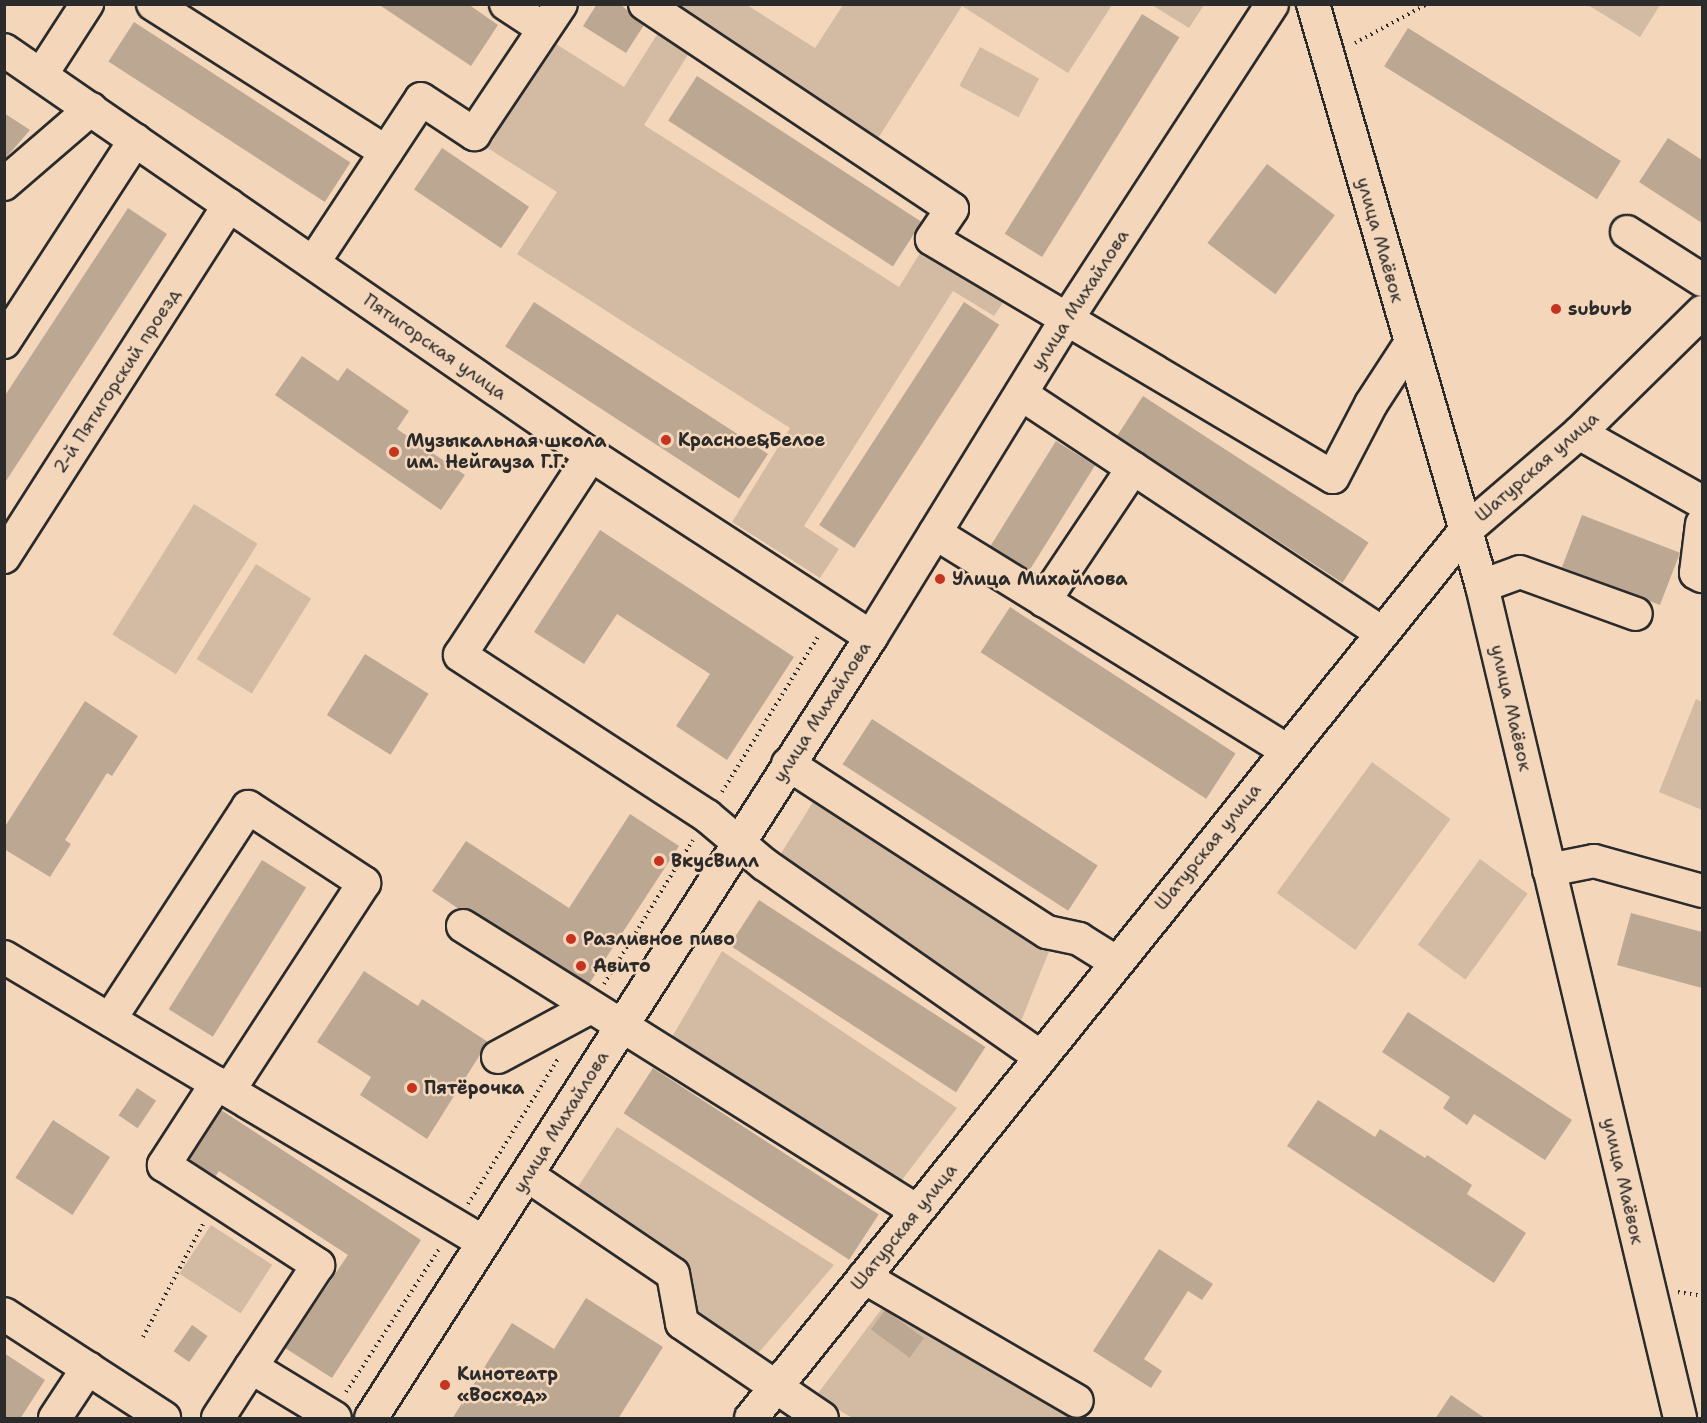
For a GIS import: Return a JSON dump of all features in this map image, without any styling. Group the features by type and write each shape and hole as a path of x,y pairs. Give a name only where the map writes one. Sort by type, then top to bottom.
{"street":[{"path":"41,75 87,4"},
{"path":"153,4 386,152"},
{"path":"313,263 421,99 474,134 552,17 506,4"},
{"path":"645,4 952,209 932,239 1041,302 1065,322 1333,477 1371,404 1410,344"},
{"name":"улица Михайлова","path":"371,1419 739,839 871,637 1065,322 1272,4"},
{"name":"улица Маёвок","path":"1313,4 1464,532 1482,586 1680,1419"},
{"name":"Пятигорская улица","path":"4,50 591,456 871,637"},
{"path":"4,184 91,109"},
{"path":"4,342 135,140"},
{"name":"2-й Пятигорский проезд","path":"4,557 229,205"},
{"path":"1627,232 1702,280"},
{"name":"Шатурская улица","path":"751,1419 1380,632 1464,532 1579,433 1702,312"},
{"path":"1021,394 1380,632"},
{"path":"1579,433 1702,502"},
{"path":"591,456 460,655 739,839 764,864 1041,1057"},
{"path":"1044,601 1133,468"},
{"path":"1702,524 1696,573 1702,576"},
{"path":"935,533 1286,750"},
{"path":"1482,586 1520,572 1636,614"},
{"path":"788,764 1047,932 1079,939 1116,962"},
{"path":"110,1019 248,807 364,883 223,1087 164,1165 318,1265 218,1419"},
{"path":"1549,870 1594,861 1702,891"},
{"path":"463,926 589,1008 917,1211"},
{"path":"4,957 483,1242"},
{"path":"498,1057 589,1008"},
{"path":"527,1175 673,1274 681,1323 822,1419"},
{"path":"864,1277 1077,1401"},
{"path":"4,1314 164,1419"},
{"path":"251,1367 335,1419"},
{"path":"55,1419 88,1368"}],"path":[{"path":"1355,43 1427,4"},
{"path":"143,1337 216,1199"},
{"path":"1671,1291 1702,1296"}],"shaded area":[{"path":"665,5 747,5 815,48 843,5 1112,5 1068,73 962,6 877,140"},
{"path":"1152,5 1204,5 1189,28"},
{"path":"1588,5 1660,5 1640,37"},
{"path":"658,33 689,53 644,125 899,287 925,245 1007,297 994,316 953,291 804,526 839,549 820,578 732,522 790,428 517,254 557,192 486,147 553,42 624,87"},
{"path":"980,47 1039,78 1019,117 959,86"},
{"path":"194,504 258,544 176,674 112,635"},
{"path":"256,564 311,598 252,693 197,659"},
{"path":"1696,699 1702,702 1702,810 1659,792"},
{"path":"1372,762 1450,819 1355,950 1277,893"},
{"path":"818,794 1050,949 1019,1026 780,855"},
{"path":"1480,859 1528,894 1465,979 1418,945"},
{"path":"722,951 957,1108 898,1185 668,1044"},
{"path":"617,1127 834,1265 755,1357 698,1321 572,1196"},
{"path":"211,1225 272,1265 241,1313 179,1274"},
{"path":"886,1303 1066,1415 1080,1418 852,1418 816,1396"}],"building":[{"path":"378,4 468,4 498,25 471,66"},
{"path":"597,4 620,4 644,25 626,53 583,26"},
{"path":"1142,14 1179,37 1042,257 1005,234"},
{"path":"134,22 350,163 325,202 108,61"},
{"path":"1408,28 1621,161 1597,199 1384,66"},
{"path":"697,76 922,222 893,266 668,120"},
{"path":"4,113 30,130 4,160"},
{"path":"1668,138 1702,160 1702,223 1639,182"},
{"path":"442,148 529,207 501,248 414,189"},
{"path":"1267,164 1335,215 1275,294 1207,243"},
{"path":"128,208 167,234 4,484 4,397"},
{"path":"534,302 768,454 739,498 505,346"},
{"path":"964,302 999,325 854,548 819,525"},
{"name":"Музыкальная школа им. Нейгауза Г.Г.","path":"302,356 338,381 347,368 409,411 397,429 465,475 441,510 275,395"},
{"path":"1143,396 1369,543 1342,583 1117,436"},
{"path":"1056,441 1095,465 1029,571 990,546"},
{"path":"1582,515 1680,553 1660,605 1562,567"},
{"path":"600,530 794,657 727,760 676,726 710,674 617,614 584,664 534,632"},
{"path":"1010,607 1236,754 1206,799 981,652"},
{"path":"365,654 429,694 390,755 327,715"},
{"path":"85,701 138,736 112,776 107,773 65,840 71,844 50,877 4,849 4,828"},
{"path":"872,719 1098,866 1068,911 843,764"},
{"path":"630,814 679,846 589,984 473,911 459,909 432,891 466,841 569,908"},
{"path":"262,860 306,888 213,1037 169,1009"},
{"path":"759,900 985,1047 956,1092 730,945"},
{"path":"1631,913 1702,932 1702,988 1617,965"},
{"path":"364,971 418,1006 422,999 488,1042 427,1139 360,1095 371,1077 317,1042"},
{"path":"1408,1012 1572,1120 1545,1160 1474,1114 1467,1125 1443,1108 1450,1097 1382,1052"},
{"path":"653,1068 879,1215 849,1260 624,1113"},
{"path":"137,1088 156,1101 138,1128 119,1115"},
{"path":"1318,1100 1375,1137 1380,1129 1425,1158 1427,1155 1472,1185 1467,1194 1526,1233 1494,1283 1287,1146"},
{"path":"221,1110 421,1240 332,1378 285,1348 348,1255 219,1171 215,1177 189,1160"},
{"path":"53,1120 110,1157 72,1215 15,1178"},
{"path":"1159,1249 1213,1284 1202,1300 1188,1291 1144,1359 1162,1371 1151,1388 1093,1351"},
{"path":"586,1298 663,1347 618,1419 452,1419 512,1323 554,1349"},
{"path":"885,1310 924,1338 910,1358 871,1329"},
{"path":"192,1325 208,1336 189,1362 174,1351"},
{"path":"4,1353 45,1380 20,1419 4,1419"},
{"path":"1451,1395 1486,1419 1435,1419"}],"place":[{"name":"suburb","path":"1556,309"},
{"name":"Красное&Белое","path":"666,440"},
{"name":"Музыкальная школа им. Нейгауза Г.Г.","path":"394,452"},
{"name":"Улица Михайлова","path":"940,579"},
{"name":"ВкусВилл","path":"659,861"},
{"name":"Разливное пиво","path":"571,939"},
{"name":"Авито","path":"581,966"},
{"name":"Пятёрочка","path":"412,1088"},
{"name":"Кинотеатр «Восход»","path":"445,1385"}]}
